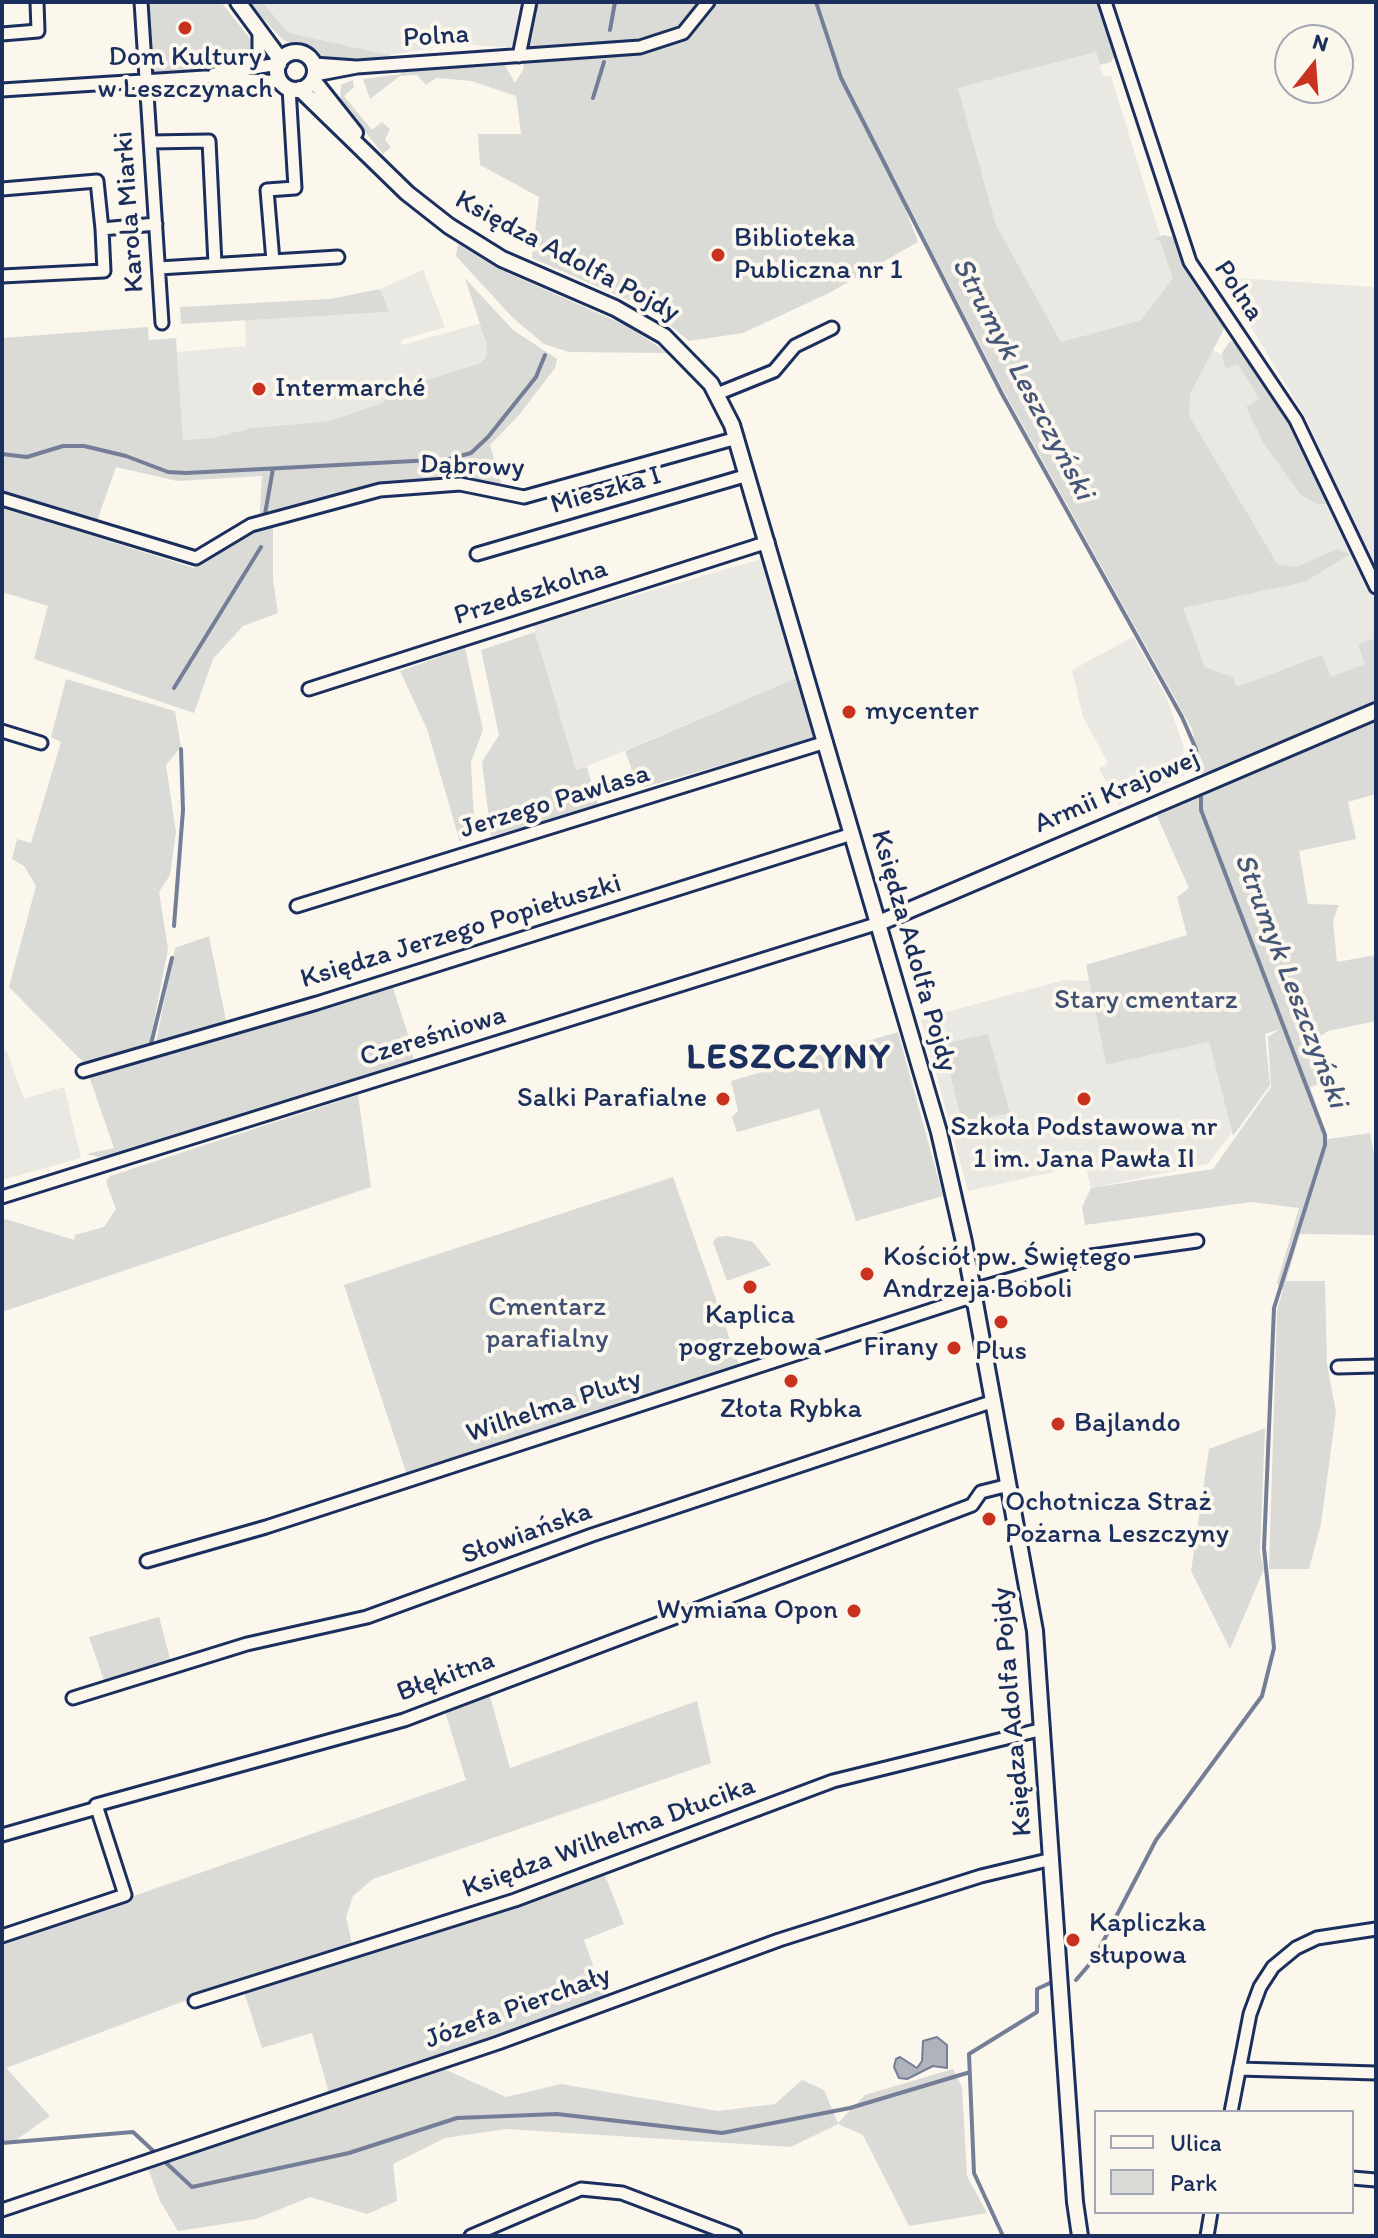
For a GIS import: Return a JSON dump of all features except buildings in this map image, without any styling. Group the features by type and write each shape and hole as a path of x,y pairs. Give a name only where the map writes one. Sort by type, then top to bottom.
{"street":[{"path":"2,34 38,31 37,2"},
{"name":"Karola Miarki","path":"141,2 162,323"},
{"path":"519,56 530,2"},
{"name":"Polna","path":"314,73 357,67 640,47 683,33 708,2"},
{"name":"Polna","path":"1105,2 1190,262 1296,420 1376,587"},
{"path":"205,77 290,87 314,73 307,56 293,52 241,6"},
{"path":"241,6 277,55 290,87 295,188 267,190 273,261"},
{"path":"246,68 259,55 259,33"},
{"path":"2,90 205,77 279,64 293,52"},
{"name":"Polna","path":"314,73 334,73 357,67"},
{"name":"Księdza Adolfa Pojdy","path":"314,73 325,96 377,162"},
{"path":"325,96 334,73"},
{"name":"Księdza Adolfa Pojdy","path":"290,87 377,162 422,206 475,243 657,331 688,357 717,394 737,438 945,1154 994,1401 1033,1615 1075,2202 1080,2236"},
{"path":"150,142 209,141 215,264"},
{"path":"2,189 97,181 104,271 2,276"},
{"path":"102,229 156,224"},
{"path":"159,268 338,257"},
{"path":"717,394 774,371 795,346 832,328"},
{"name":"Dąbrowy","path":"2,499 196,558 251,525 380,490 460,484 524,497 737,438"},
{"name":"Mieszka I","path":"477,554 748,475"},
{"name":"Przedszkolna","path":"309,689 768,542"},
{"name":"Armii Krajowej","path":"879,923 1376,711"},
{"path":"2,731 41,743"},
{"name":"Jerzego Pawlasa","path":"297,906 826,742"},
{"name":"Księdza Jerzego Popiełuszki","path":"83,1071 317,1003 852,834"},
{"name":"Czereśniowa","path":"2,1197 879,923"},
{"name":"Wilhelma Pluty","path":"147,1561 266,1527 1091,1256 1197,1241"},
{"path":"1338,1367 1376,1366"},
{"name":"Słowiańska","path":"73,1698 247,1644 367,1617 592,1535 994,1401"},
{"name":"Błękitna","path":"2,1835 97,1808 96,1805 404,1720 972,1505 981,1492 1009,1485"},
{"name":"Księdza Wilhelma Dłucika","path":"195,2001 515,1900 833,1781 1043,1729"},
{"path":"2,1936 125,1895 97,1808"},
{"name":"Józefa Pierchały","path":"2,2210 498,2043 779,1940 981,1876 1052,1859"},
{"path":"1231,2110 1254,1999 1273,1967 1296,1948 1317,1938 1376,1929"},
{"path":"1239,2069 1376,2073"},
{"path":"1354,2178 1376,2180"},
{"path":"471,2236 581,2189 622,2193 735,2236"},
{"path":"1207,2236 1211,2214"}],"shaded area":[{"path":"262,2 523,2 516,48 442,43 433,48 390,55 289,33"},
{"path":"1096,52 1103,76 1111,76 1173,278 1141,320 1061,342 996,225 958,88"},
{"path":"423,270 445,327 401,340 402,345 482,323 490,364 330,421 251,428 212,438 183,440 177,352 246,346 245,320 388,312 380,289"},
{"path":"1221,277 1376,287 1376,578 1307,420"},
{"path":"1211,349 1238,363 1259,400 1246,408 1304,495 1327,499 1376,602 1376,660 1329,679 1238,692 1233,677 1205,667 1182,608 1305,582 1280,579 1184,415 1184,397"},
{"path":"768,557 798,677 576,771 533,625"},
{"path":"1133,637 1167,698 1183,745 1185,775 1156,788 1148,785 1119,806 1099,769 1108,763 1083,717 1072,670"},
{"name":"Szkoła Podstawowa nr 1 im. Jana Pawła II","path":"1064,980 1089,981 1106,1065 1209,1042 1232,1132 1208,1164 1091,1188 1085,1165 968,1191 921,1019"},
{"path":"2,1049 7,1052 24,1099 64,1087 81,1158 2,1180"},
{"path":"937,2037 947,2045 947,2068 933,2066 907,2079 899,2078 894,2067 896,2059 900,2057 917,2068 922,2061 923,2041"}],"green space":[{"path":"146,2 221,2 252,41 254,57 242,65 152,74"},
{"path":"248,2 262,2 289,33 390,55 390,58 321,59 308,49 283,40"},
{"path":"532,2 1099,2 1116,53 1111,62 1100,65 1096,52 958,88 996,225 1061,342 1141,320 1173,278 1160,241 1154,239 1163,235 1174,237 1189,271 1225,327 1190,394 1189,416 1278,565 1297,567 1337,549 1350,554 1305,582 1183,608 1205,667 1233,677 1237,687 1322,655 1331,677 1365,664 1358,644 1376,638 1376,701 1202,775 1192,729 1001,386 891,171 918,242 829,293 743,333 689,341 651,310 532,258 539,197 480,165 478,134 521,134 516,96 472,81 436,78 426,85 417,75 400,76 370,99 363,79 401,74 401,70 503,62 515,83 523,70"},
{"path":"353,80 354,87 344,96 372,130 382,122 390,129 385,140 391,147 383,154 340,100 341,85"},
{"path":"458,244 501,270 627,326 668,353 569,352 544,344 513,318 456,256"},
{"path":"465,278 513,330 557,359 555,368 519,415 490,445 504,493 405,484 259,523 262,476 177,481 116,467 96,524 2,494 2,338 148,327 149,340 176,338 183,440 212,438 251,428 330,421 381,403 412,385 481,363 487,356 486,342"},
{"path":"380,289 389,312 181,324 180,307 330,299"},
{"path":"1230,341 1239,344 1290,421 1327,504 1317,504 1301,495 1264,444 1246,407 1259,399 1238,364 1227,369 1224,365 1222,353"},
{"path":"2,507 194,568 253,530 273,525 273,580 278,613 243,626 213,659 194,713 34,659 48,606 2,592"},
{"path":"535,632 576,770 587,767 599,808 491,836 482,762 499,735 481,650"},
{"path":"465,648 483,730 471,762 474,823 460,842 427,729 400,671"},
{"path":"798,677 816,738 645,787 635,778 625,751"},
{"path":"66,679 175,711 181,747 166,765 176,832 170,875 159,892 168,949 149,1046 85,1064 9,987 36,886 24,866 12,859 17,839 31,843 61,742 51,737"},
{"name":"Stary cmentarz","path":"1376,715 1376,794 1348,802 1356,839 1299,851 1308,904 1339,905 1333,920 1337,962 1376,955 1376,1021 1328,1031 1315,1040 1308,1054 1319,1084 1310,1087 1328,1139 1370,1133 1376,1164 1376,1235 1300,1234 1286,1281 1325,1281 1327,1364 1336,1412 1321,1524 1309,1569 1269,1569 1277,1310 1283,1290 1277,1283 1299,1208 1251,1202 1085,1225 1082,1207 1091,1188 1213,1169 1271,1087 1268,1037 1280,1029 1265,1034 1270,1085 1233,1136 1209,1042 1106,1065 1086,965 1187,935 1177,897 1189,888 1157,816"},
{"path":"209,936 227,1026 155,1047 175,948"},
{"path":"392,985 413,1050 413,1064 112,1160 86,1154 114,1148 89,1076"},
{"path":"898,1032 943,1196 856,1221 819,1109 737,1132 732,1117 738,1111 731,1081"},
{"path":"988,1034 1010,1113 962,1123 943,1044"},
{"path":"358,1095 371,1187 2,1312 2,1218 74,1240 75,1235 104,1227 116,1209 106,1182 110,1176"},
{"name":"Cmentarz parafialny","path":"673,1177 740,1368 407,1475 344,1285"},
{"path":"717,1237 753,1242 771,1265 727,1281 713,1242"},
{"path":"1265,1428 1260,1553 1264,1569 1230,1649 1191,1571 1209,1449"},
{"path":"159,1617 172,1666 106,1686 89,1637"},
{"path":"488,1689 510,1768 697,1701 711,1763 373,1879 353,1896 346,1917 352,1944 240,1980 6,2068 50,2116 16,2140 2,2144 2,1942 466,1780 444,1708"},
{"path":"604,1873 624,1924 584,1940 605,1999 329,2093 312,2033 262,2048 244,1992 489,1914"},
{"path":"444,2069 506,2097 561,2084 718,2111 775,2104 802,2080 824,2090 838,2123 865,2095 953,2069 962,2087 967,2176 987,2213 909,2226 863,2135 838,2124 791,2147 506,2129 445,2138 393,2164 397,2201 367,2214 310,2197 256,2219 178,2231 160,2201 147,2166"}],"waterway":[{"path":"610,30 615,2"},
{"name":"Strumyk Leszczyński","path":"816,2 841,78 1002,394 1182,717 1196,749 1199,772"},
{"path":"593,98 604,62"},
{"path":"449,459 471,453 488,437 536,377 545,355"},
{"path":"2,454 27,457 63,446 84,446 126,456 168,472 186,473 433,460"},
{"path":"265,514 273,469"},
{"path":"174,688 261,547"},
{"path":"174,926 183,810 181,749"},
{"name":"Strumyk Leszczyński","path":"1076,1980 1094,1959 1156,1840 1262,1696 1274,1648 1264,1548 1274,1308 1325,1145 1325,1135 1201,810 1201,797"},
{"path":"151,1044 172,958"},
{"path":"1003,2236 974,2173 969,2054 1037,2012 1037,1989 1050,1983"},
{"path":"2,2143 133,2132 192,2187 349,2153 457,2118 557,2114 722,2133 850,2108 967,2073"}],"place":[{"name":"Dom Kultury w Leszczynach","path":"185,28"},
{"name":"Biblioteka Publiczna nr 1","path":"718,255"},
{"name":"Intermarché","path":"259,389"},
{"name":"mycenter","path":"849,712"},
{"name":"Salki Parafialne","path":"723,1099"},
{"name":"Szkoła Podstawowa nr 1 im. Jana Pawła II","path":"1084,1099"},
{"name":"Kościół pw. Świętego Andrzeja Boboli","path":"867,1274"},
{"name":"Kaplica pogrzebowa","path":"750,1287"},
{"name":"Plus","path":"1001,1322"},
{"name":"Firany","path":"954,1348"},
{"name":"Złota Rybka","path":"791,1381"},
{"name":"Bajlando","path":"1058,1424"},
{"name":"Ochotnicza Straż Pożarna Leszczyny","path":"989,1519"},
{"name":"Wymiana Opon","path":"854,1611"},
{"name":"Kapliczka słupowa","path":"1073,1940"}],"district":[{"name":"LESZCZYNY","path":"789,1059"}]}
